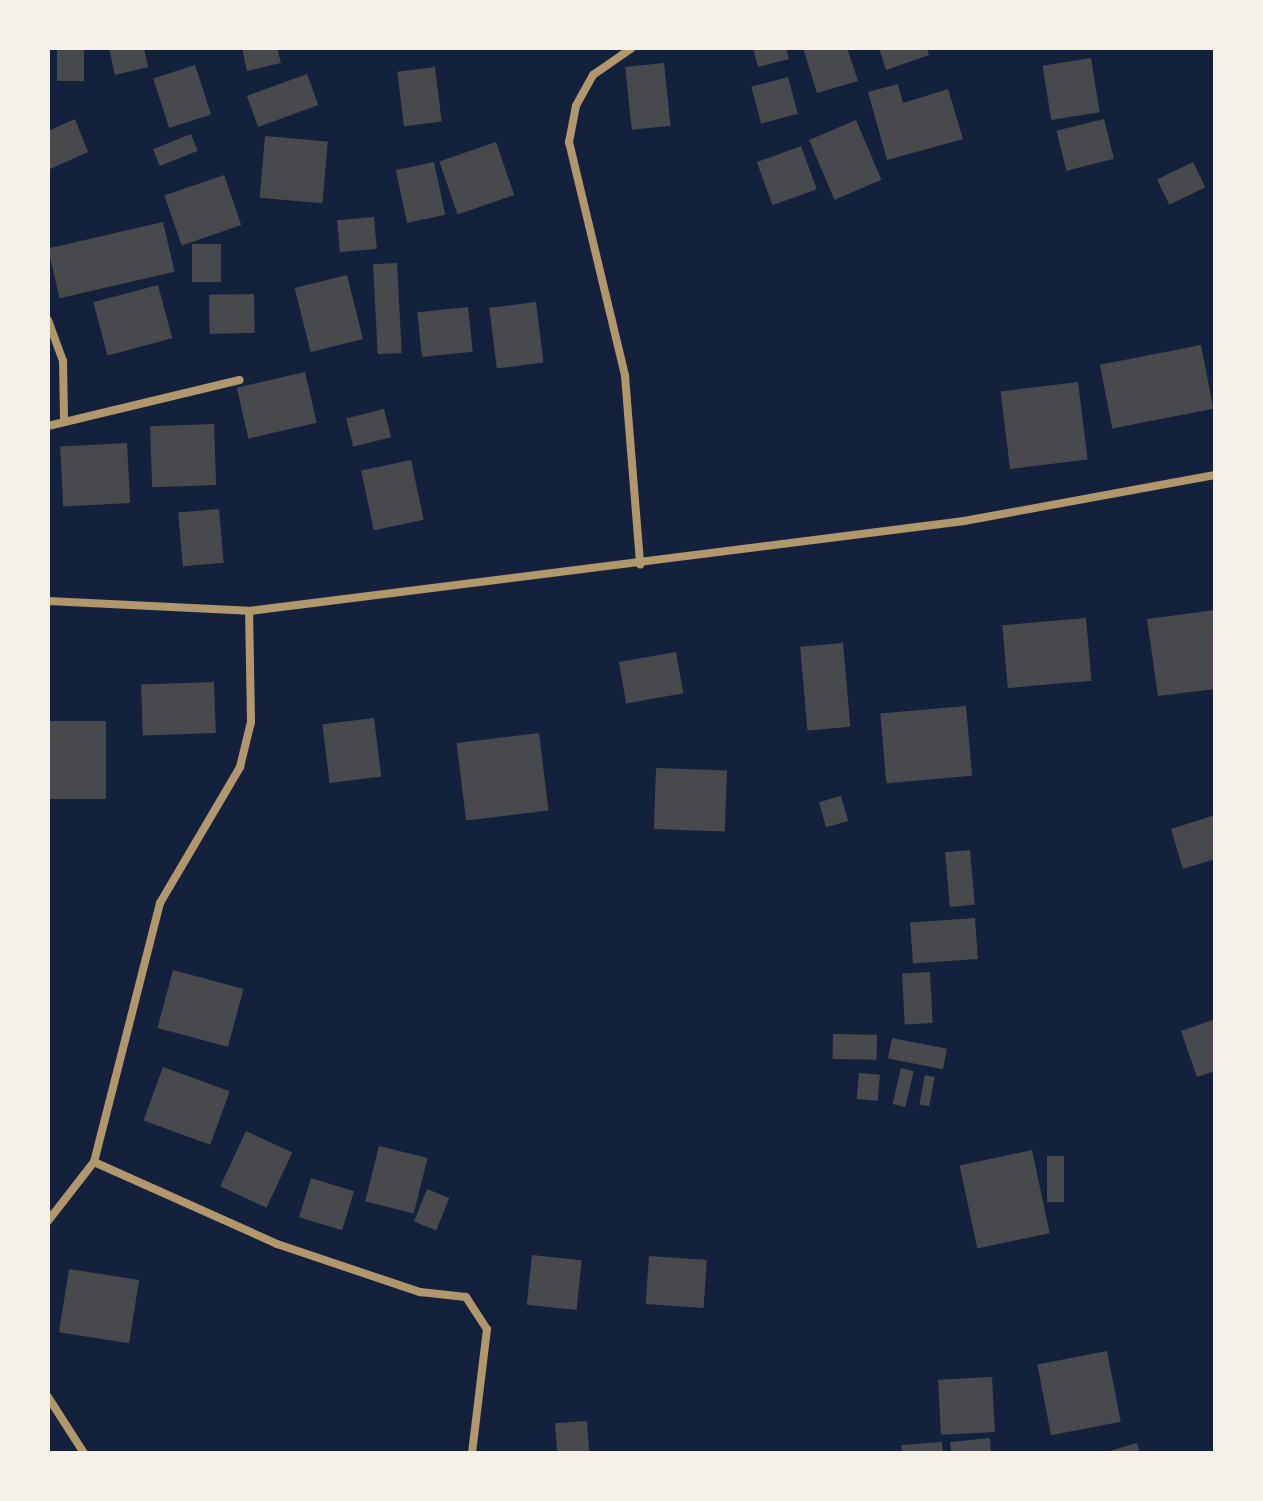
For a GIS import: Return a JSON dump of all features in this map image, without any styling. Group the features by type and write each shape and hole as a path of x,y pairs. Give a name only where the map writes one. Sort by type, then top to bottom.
{"street":[{"path":"632,48 593,75 576,106 569,142 625,376 640,564"},
{"path":"48,320 63,361 64,418"},
{"path":"48,426 64,418 240,380"},
{"path":"48,601 249,611 964,521 1215,475"},
{"path":"48,1221 94,1162 160,903 240,767 251,722 249,611"},
{"path":"94,1162 277,1244 420,1292 466,1297 487,1329 472,1453"},
{"path":"48,1397 84,1453"}],"building":[{"path":"57,48 84,48 84,81 57,81"},
{"path":"109,48 144,48 148,67 115,75"},
{"path":"242,48 277,48 281,63 247,71"},
{"path":"753,48 786,48 789,59 758,67"},
{"path":"803,48 847,48 858,81 817,93"},
{"path":"879,48 927,48 929,55 886,70"},
{"path":"1091,58 1100,112 1051,120 1043,66"},
{"path":"664,63 671,126 632,130 625,67"},
{"path":"195,65 211,114 169,128 153,79"},
{"path":"435,67 442,122 404,126 397,72"},
{"path":"307,74 318,105 258,127 247,96"},
{"path":"788,77 798,114 761,124 751,87"},
{"path":"898,84 903,103 948,89 963,139 887,160 868,92"},
{"path":"75,119 88,152 48,170 48,131"},
{"path":"1104,119 1114,159 1066,171 1056,131"},
{"path":"856,120 881,180 834,200 809,140"},
{"path":"191,134 198,151 160,166 153,149"},
{"path":"265,136 328,141 322,203 260,198"},
{"path":"496,142 514,195 458,214 439,162"},
{"path":"801,146 817,189 773,205 757,162"},
{"path":"434,162 445,215 407,223 396,170"},
{"path":"1193,162 1205,187 1169,205 1157,180"},
{"path":"224,175 241,225 182,246 164,196"},
{"path":"374,217 377,249 340,252 337,220"},
{"path":"163,222 174,272 59,298 48,249"},
{"path":"192,244 221,244 221,282 192,282"},
{"path":"397,263 402,353 378,354 373,264"},
{"path":"347,275 363,339 311,352 295,288"},
{"path":"158,285 172,338 108,355 93,302"},
{"path":"254,294 255,333 210,334 209,295"},
{"path":"536,302 543,363 497,368 489,308"},
{"path":"468,307 473,352 422,357 417,312"},
{"path":"1201,345 1213,409 1112,428 1100,365"},
{"path":"305,372 317,423 248,438 237,388"},
{"path":"1078,382 1088,459 1010,469 1001,392"},
{"path":"384,409 391,437 353,447 346,418"},
{"path":"214,424 216,485 152,487 150,426"},
{"path":"127,443 130,503 63,506 60,447"},
{"path":"411,460 424,520 374,530 361,471"},
{"path":"219,509 224,563 183,566 178,513"},
{"path":"1215,610 1215,689 1158,696 1147,619"},
{"path":"1086,618 1091,681 1008,688 1002,625"},
{"path":"843,643 850,727 807,730 800,647"},
{"path":"676,652 683,693 626,703 619,662"},
{"path":"214,682 216,733 143,736 141,685"},
{"path":"966,706 972,776 886,783 880,713"},
{"path":"374,718 381,777 330,783 322,724"},
{"path":"48,721 106,721 106,799 48,799"},
{"path":"539,733 549,810 466,821 457,743"},
{"path":"656,768 727,770 725,831 654,829"},
{"path":"841,796 848,821 826,827 819,802"},
{"path":"1215,815 1215,859 1183,869 1171,829"},
{"path":"970,850 975,905 950,907 945,852"},
{"path":"975,918 978,959 913,963 910,923"},
{"path":"173,970 244,989 228,1047 157,1028"},
{"path":"930,972 933,1023 905,1024 902,973"},
{"path":"1215,1019 1215,1071 1197,1077 1181,1031"},
{"path":"833,1034 877,1035 877,1060 833,1059"},
{"path":"892,1038 947,1049 943,1069 888,1059"},
{"path":"163,1067 230,1091 210,1145 144,1121"},
{"path":"901,1068 914,1071 905,1107 893,1104"},
{"path":"859,1073 880,1075 878,1101 857,1099"},
{"path":"925,1075 935,1077 929,1106 919,1104"},
{"path":"246,1131 292,1153 266,1208 220,1186"},
{"path":"379,1146 428,1158 414,1213 365,1201"},
{"path":"1032,1150 1050,1233 977,1249 960,1165"},
{"path":"1047,1156 1064,1156 1064,1202 1047,1202"},
{"path":"311,1178 354,1191 342,1230 299,1217"},
{"path":"427,1189 449,1198 436,1230 414,1221"},
{"path":"532,1255 582,1260 576,1310 527,1305"},
{"path":"649,1256 707,1260 704,1308 646,1304"},
{"path":"69,1269 139,1280 129,1343 59,1332"},
{"path":"1107,1351 1121,1422 1051,1435 1037,1365"},
{"path":"992,1377 995,1432 941,1435 938,1380"},
{"path":"587,1421 589,1453 557,1453 555,1423"},
{"path":"990,1438 991,1453 951,1453 950,1442"},
{"path":"942,1442 943,1453 902,1453 901,1445"},
{"path":"1137,1443 1140,1453 1106,1453 1106,1452"}]}
